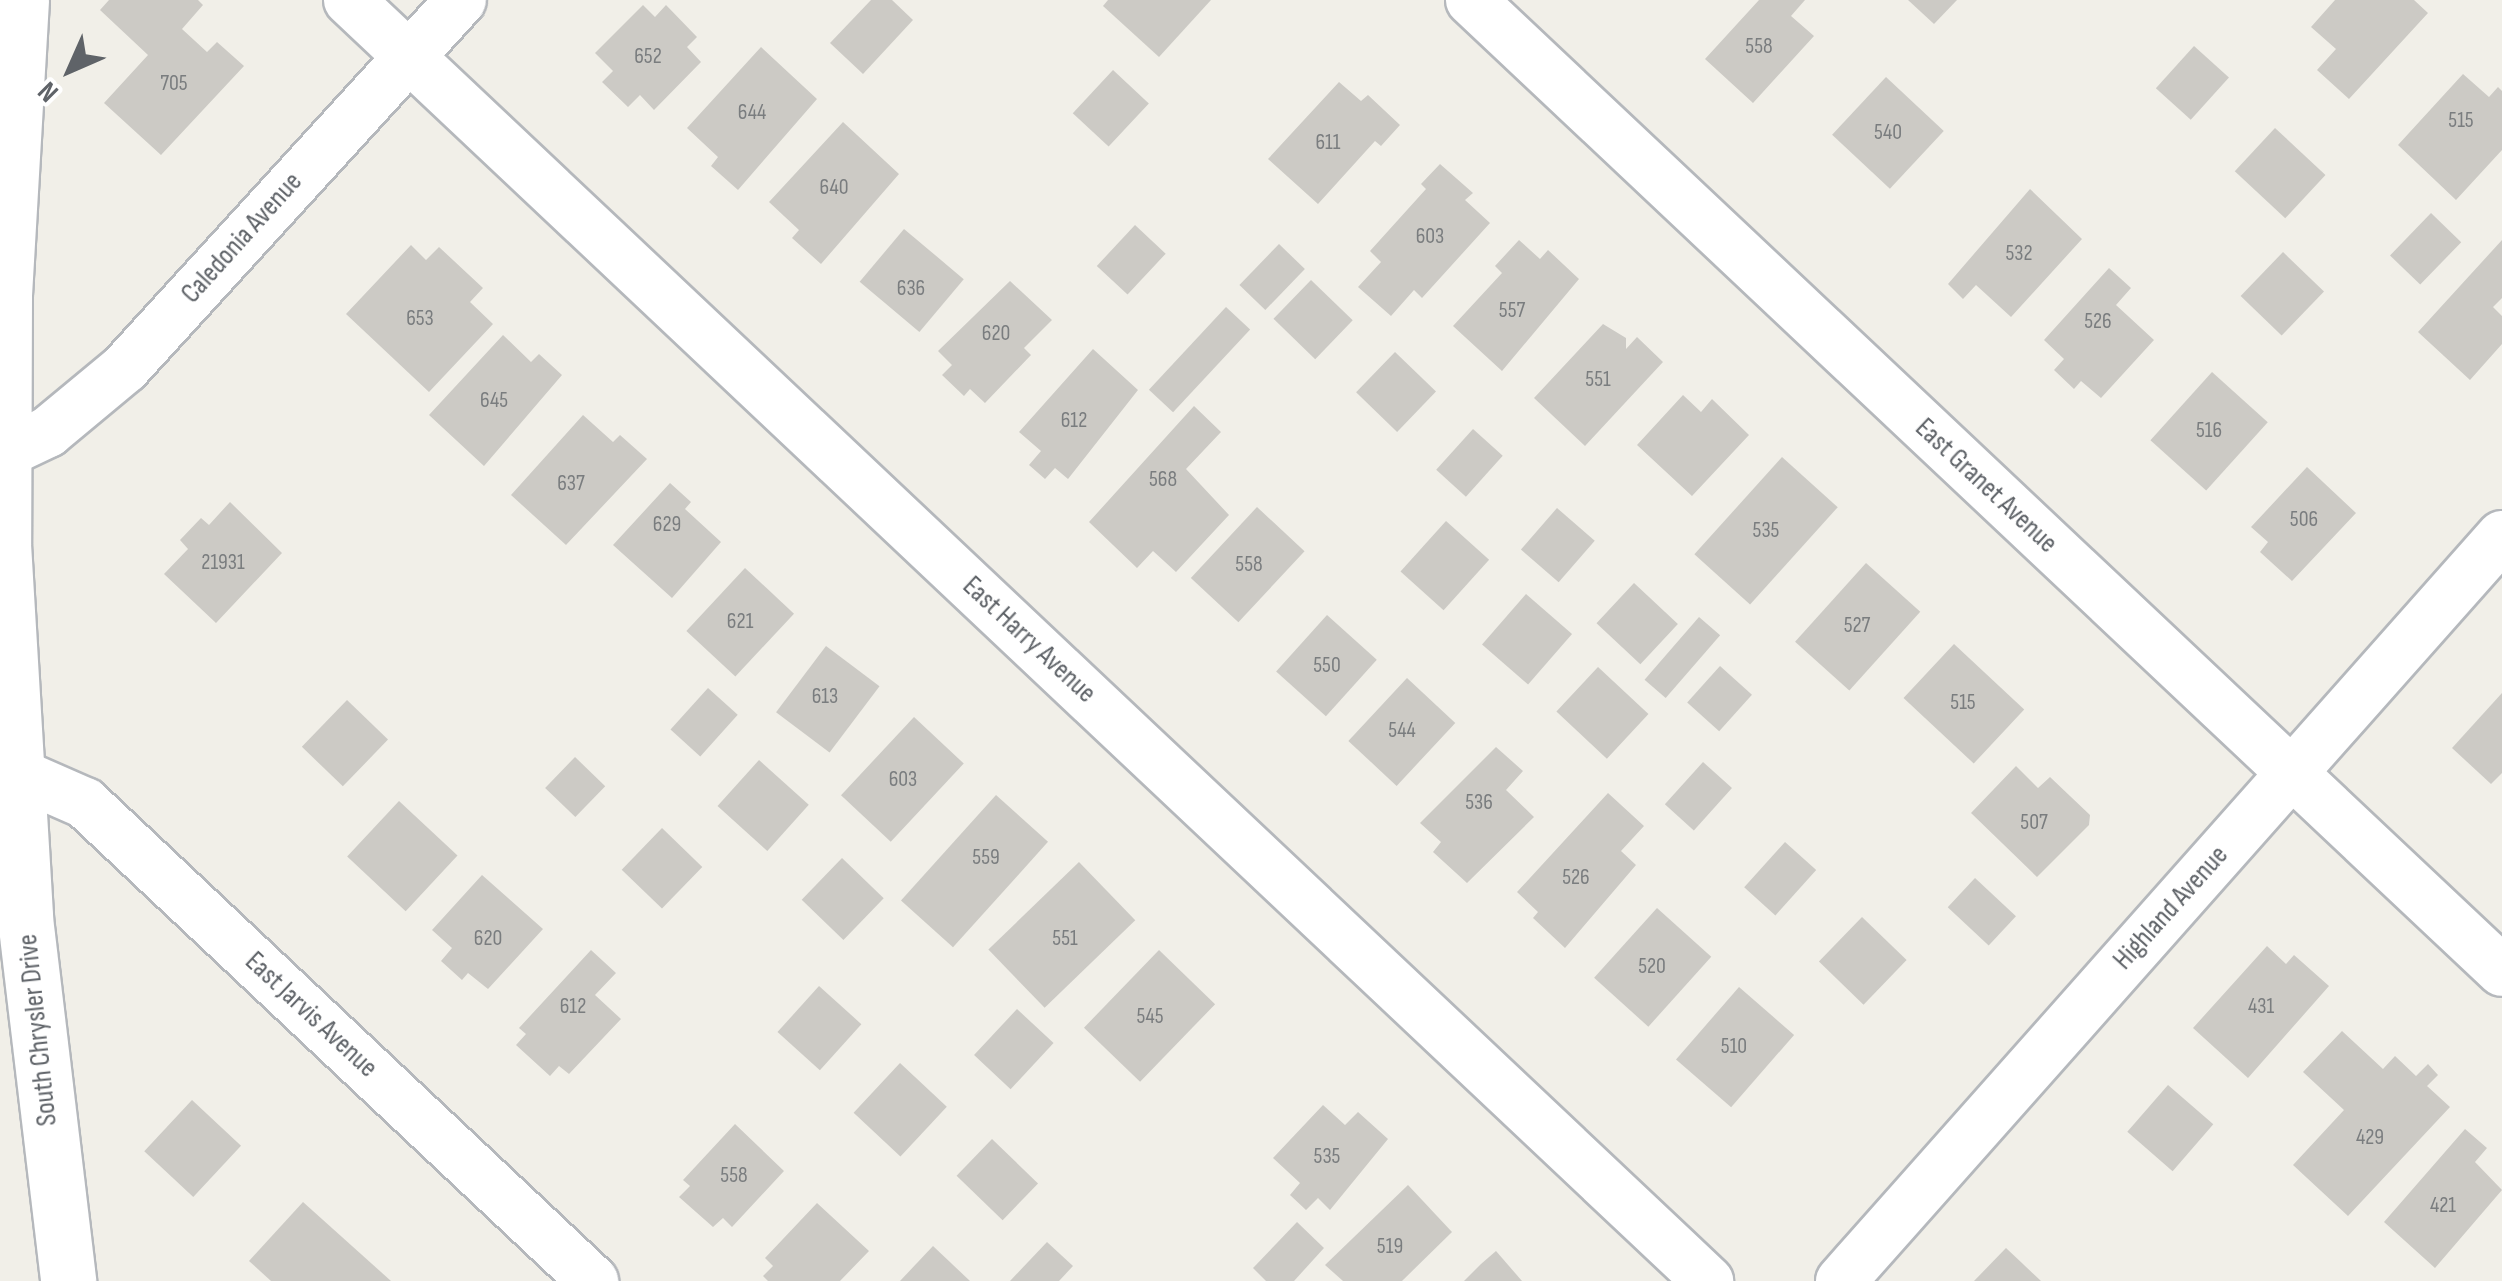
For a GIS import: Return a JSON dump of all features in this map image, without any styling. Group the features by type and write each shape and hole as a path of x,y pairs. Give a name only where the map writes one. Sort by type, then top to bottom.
{"main road":[{"name":"South Chrysler Drive","path":"22,0 4,297 4,454 14,772 33,996 68,1281"}],"street":[{"name":"East Harry Avenue","path":"349,0 1708,1281"},
{"name":"Caledonia Avenue","path":"4,454 48,432 124,368 461,0"},
{"name":"East Granet Avenue","path":"1471,0 2502,971"},
{"name":"Highland Avenue","path":"1841,1281 2502,536"},
{"name":"East Jarvis Avenue","path":"14,772 85,802 592,1281"}],"building":[{"path":"109,0 198,0 203,5 182,29 207,52 217,42 244,66 161,155 104,103 148,55 100,10"},
{"path":"871,0 892,0 913,20 863,74 830,43"},
{"path":"1108,0 1211,0 1159,57 1103,6"},
{"path":"1759,0 1805,0 1791,16 1814,36 1753,103 1705,59"},
{"path":"1908,0 1957,0 1934,24"},
{"path":"2335,0 2414,0 2428,13 2349,99 2317,70 2336,49 2311,27"},
{"path":"643,5 655,17 666,5 697,37 687,47 701,62 654,110 640,95 628,107 602,82 613,71 595,53"},
{"path":"2194,46 2229,77 2191,120 2156,88"},
{"path":"761,47 817,99 738,190 711,166 718,157 687,128"},
{"path":"1113,70 1149,103 1109,147 1073,113"},
{"path":"2463,74 2489,97 2498,87 2502,91 2502,150 2456,200 2398,145"},
{"path":"1886,77 1944,131 1890,189 1832,135"},
{"path":"1339,82 1361,101 1368,95 1400,125 1381,146 1375,141 1318,204 1268,159"},
{"path":"843,122 899,174 821,264 792,238 799,230 769,202"},
{"path":"2275,128 2325,175 2285,218 2235,171"},
{"path":"1440,164 1473,193 1465,200 1490,223 1422,298 1414,290 1391,316 1358,287 1381,262 1370,251 1426,189 1421,184"},
{"path":"2030,189 2082,239 2011,317 1976,285 1963,299 1948,284"},
{"path":"2431,213 2461,242 2420,285 2390,255"},
{"path":"1135,225 1166,254 1128,295 1097,266"},
{"path":"904,229 964,279 919,332 860,282"},
{"path":"1519,240 1540,259 1548,250 1579,279 1502,371 1453,326 1502,273 1495,266"},
{"path":"2502,240 2502,298 2493,307 2502,316 2502,344 2470,380 2418,332"},
{"path":"1279,244 1305,269 1265,310 1239,285"},
{"path":"411,245 426,260 439,247 483,288 470,302 493,324 429,392 346,314"},
{"path":"2283,252 2324,292 2282,335 2241,296"},
{"path":"2109,268 2131,288 2116,305 2154,340 2101,398 2081,381 2074,389 2054,370 2064,359 2044,340"},
{"path":"1311,280 1353,320 1315,359 1273,319"},
{"path":"1010,281 1052,320 1024,348 1031,355 985,403 970,389 964,396 942,375 952,365 938,351"},
{"path":"1226,307 1250,330 1173,412 1149,390"},
{"path":"1603,324 1626,338 1626,349 1637,337 1663,362 1585,446 1534,398"},
{"path":"503,335 531,362 539,354 562,375 484,466 429,415"},
{"path":"1093,349 1138,390 1068,479 1055,468 1045,479 1029,465 1041,451 1019,432"},
{"path":"1395,352 1436,392 1397,432 1356,392"},
{"path":"2212,372 2268,422 2206,491 2150,440"},
{"path":"1683,395 1701,412 1712,399 1749,435 1692,496 1637,445"},
{"path":"1194,406 1221,432 1186,469 1229,515 1176,572 1153,551 1137,568 1089,522"},
{"path":"583,415 613,442 620,435 647,459 566,545 511,495"},
{"path":"1473,429 1503,456 1466,497 1436,470"},
{"path":"1782,457 1838,507 1750,605 1694,554"},
{"path":"2307,467 2356,513 2292,581 2260,552 2268,542 2251,527"},
{"path":"670,483 691,502 685,509 721,542 672,598 613,545"},
{"path":"230,502 282,553 216,623 164,574 188,549 180,540 201,518 209,525"},
{"path":"1257,507 1305,551 1238,622 1191,578"},
{"path":"1557,508 1595,541 1559,582 1521,550"},
{"path":"1446,521 1489,560 1444,610 1400,572"},
{"path":"1866,563 1920,612 1849,691 1795,642"},
{"path":"745,568 794,614 735,677 686,631"},
{"path":"1634,583 1678,624 1640,664 1596,623"},
{"path":"1526,594 1572,634 1528,685 1482,645"},
{"path":"1327,615 1377,660 1326,716 1276,671"},
{"path":"1699,617 1720,635 1666,698 1645,680"},
{"path":"1954,644 2024,709 1974,764 1904,698"},
{"path":"826,646 880,686 830,753 776,712"},
{"path":"1720,666 1752,695 1719,731 1687,702"},
{"path":"1598,667 1648,714 1607,759 1556,712"},
{"path":"1407,678 1455,723 1397,786 1348,741"},
{"path":"708,688 738,715 700,756 671,730"},
{"path":"2502,693 2502,773 2491,784 2452,748"},
{"path":"347,700 388,740 343,786 302,747"},
{"path":"914,717 964,763 891,842 841,795"},
{"path":"1496,747 1523,771 1506,790 1534,817 1467,883 1433,852 1441,842 1420,823"},
{"path":"575,757 605,786 575,817 545,788"},
{"path":"759,760 809,805 767,851 718,806"},
{"path":"1703,762 1732,788 1694,830 1665,804"},
{"path":"2016,766 2038,788 2050,777 2090,815 2089,825 2037,877 1971,813"},
{"path":"1608,793 1644,826 1621,851 1636,865 1565,948 1533,918 1538,912 1517,892"},
{"path":"996,795 1048,842 953,947 901,901"},
{"path":"399,801 458,856 406,911 347,857"},
{"path":"662,828 702,867 662,909 622,870"},
{"path":"1785,842 1816,870 1775,915 1744,887"},
{"path":"842,858 884,898 843,940 802,900"},
{"path":"1079,862 1135,920 1045,1008 988,950"},
{"path":"482,875 543,929 488,989 468,973 462,980 441,961 452,948 432,930"},
{"path":"1975,878 2016,916 1989,945 1948,907"},
{"path":"1657,908 1711,957 1648,1027 1594,978"},
{"path":"1862,917 1907,960 1864,1005 1819,962"},
{"path":"2267,946 2286,964 2294,955 2329,986 2248,1078 2193,1028"},
{"path":"591,950 616,973 595,995 621,1019 569,1074 559,1066 550,1076 516,1045 526,1034 519,1028"},
{"path":"1159,950 1215,1004 1140,1082 1084,1028"},
{"path":"819,986 861,1024 820,1070 778,1032"},
{"path":"1739,987 1794,1035 1731,1107 1676,1059"},
{"path":"1017,1009 1054,1043 1011,1089 974,1055"},
{"path":"2342,1031 2383,1069 2395,1056 2416,1076 2428,1064 2438,1075 2427,1086 2450,1107 2348,1216 2293,1165 2344,1110 2303,1072"},
{"path":"900,1063 947,1107 900,1156 854,1113"},
{"path":"2168,1085 2213,1124 2173,1171 2127,1132"},
{"path":"192,1100 241,1146 193,1197 144,1151"},
{"path":"1323,1105 1345,1125 1358,1112 1388,1139 1330,1210 1318,1198 1306,1210 1290,1195 1300,1183 1273,1158"},
{"path":"735,1124 784,1171 732,1227 723,1218 713,1227 679,1197 690,1186 683,1180"},
{"path":"2465,1129 2487,1148 2475,1162 2502,1190 2435,1268 2384,1222"},
{"path":"992,1139 1038,1183 1003,1220 957,1176"},
{"path":"1408,1185 1452,1232 1402,1281 1343,1281 1325,1265"},
{"path":"303,1202 391,1281 271,1281 249,1261"},
{"path":"817,1203 869,1251 840,1281 768,1281 763,1276 773,1266 765,1258"},
{"path":"1297,1222 1324,1248 1294,1281 1266,1281 1253,1268"},
{"path":"1047,1242 1073,1266 1059,1281 1010,1281"},
{"path":"933,1246 970,1281 900,1281"},
{"path":"2006,1248 2041,1281 1974,1281"},
{"path":"1496,1251 1522,1281 1464,1281 1481,1264"}]}
